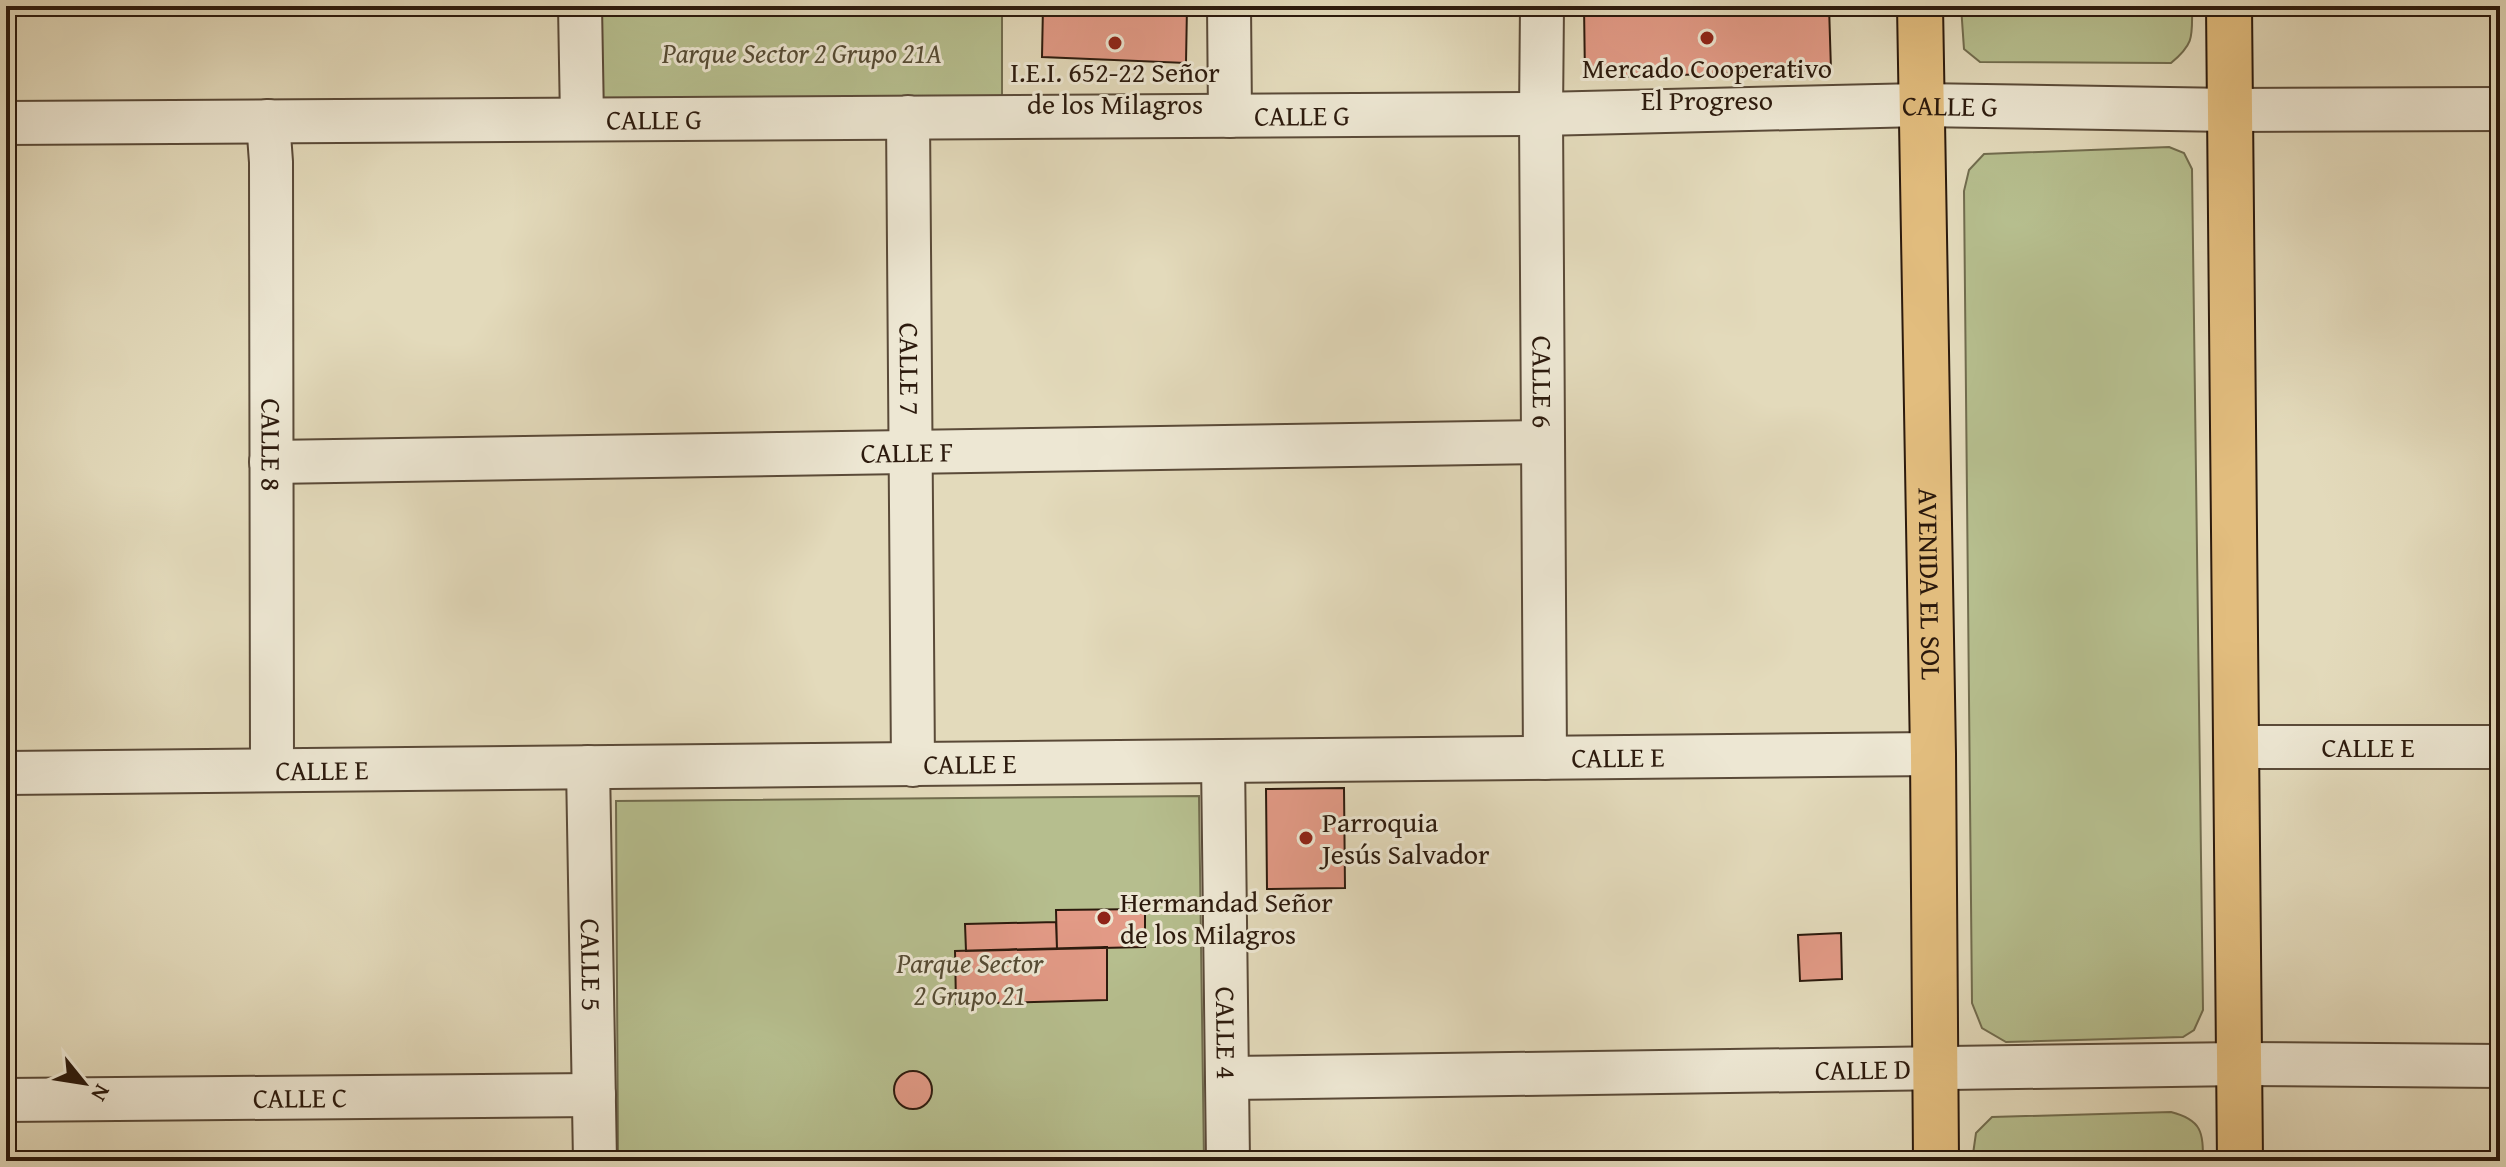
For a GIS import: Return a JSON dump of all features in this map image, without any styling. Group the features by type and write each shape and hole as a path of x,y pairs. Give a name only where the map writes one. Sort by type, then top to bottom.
{"main road":[{"name":"AVENIDA EL SOL","path":"1920,6 1933,754 1936,1161"},
{"path":"2229,6 2240,1161"}],"street":[{"path":"580,6 582,119"},
{"path":"1229,6 1230,116"},
{"name":"CALLE 6","path":"1542,6 1545,758"},
{"name":"CALLE G","path":"6,123 1541,114 1920,105 2230,110 2500,109"},
{"name":"CALLE 7","path":"908,117 913,765"},
{"name":"CALLE 8","path":"268,121 271,162 272,770"},
{"name":"CALLE F","path":"271,462 1543,442"},
{"name":"CALLE E","path":"2236,747 2500,747"},
{"name":"CALLE E","path":"6,773 1933,754"},
{"name":"CALLE 4","path":"1223,761 1228,1161"},
{"name":"CALLE 5","path":"588,767 595,1161"},
{"name":"CALLE D","path":"1227,1078 2240,1064 2500,1066"},
{"name":"CALLE C","path":"6,1100 594,1095"}],"green space":[{"name":"Parque Sector 2 Grupo 21A","path":"601,6 1002,6 1002,99 601,101"},
{"path":"1961,6 2192,6 2192,32 2184,50 2171,63 1980,62 1964,49"},
{"path":"2169,147 2184,153 2192,169 2203,1010 2194,1030 2183,1037 2006,1042 1982,1028 1972,1003 1964,191 1969,170 1984,154"},
{"name":"Parque Sector 2 Grupo 21","path":"1199,796 1204,1161 618,1161 616,801"},
{"path":"2171,1112 2189,1119 2199,1129 2203,1161 1972,1161 1976,1133 1992,1117"}],"building":[{"name":"I.E.I. 652-22 Señor de los Milagros","path":"1043,6 1187,6 1186,63 1042,57"},
{"name":"Mercado Cooperativo El Progreso","path":"1584,6 1829,6 1831,70 1585,78"},
{"name":"Parroquia Jesús Salvador","path":"1344,788 1345,888 1267,889 1266,789"},
{"path":"1145,909 1145,947 1057,949 1056,910"},
{"path":"1056,922 1057,949 966,951 965,924"},
{"path":"1841,933 1842,979 1800,981 1798,935"},
{"path":"1107,947 1107,1000 956,1004 955,951"},
{"path":"913,1071 926,1077 932,1090 926,1103 913,1109 900,1103 894,1090 900,1077"}],"place":[{"name":"Mercado Cooperativo El Progreso","path":"1707,38"},
{"name":"I.E.I. 652-22 Señor de los Milagros","path":"1115,43"},
{"name":"Parroquia Jesús Salvador","path":"1306,838"},
{"name":"Hermandad Señor de los Milagros","path":"1104,918"}]}
